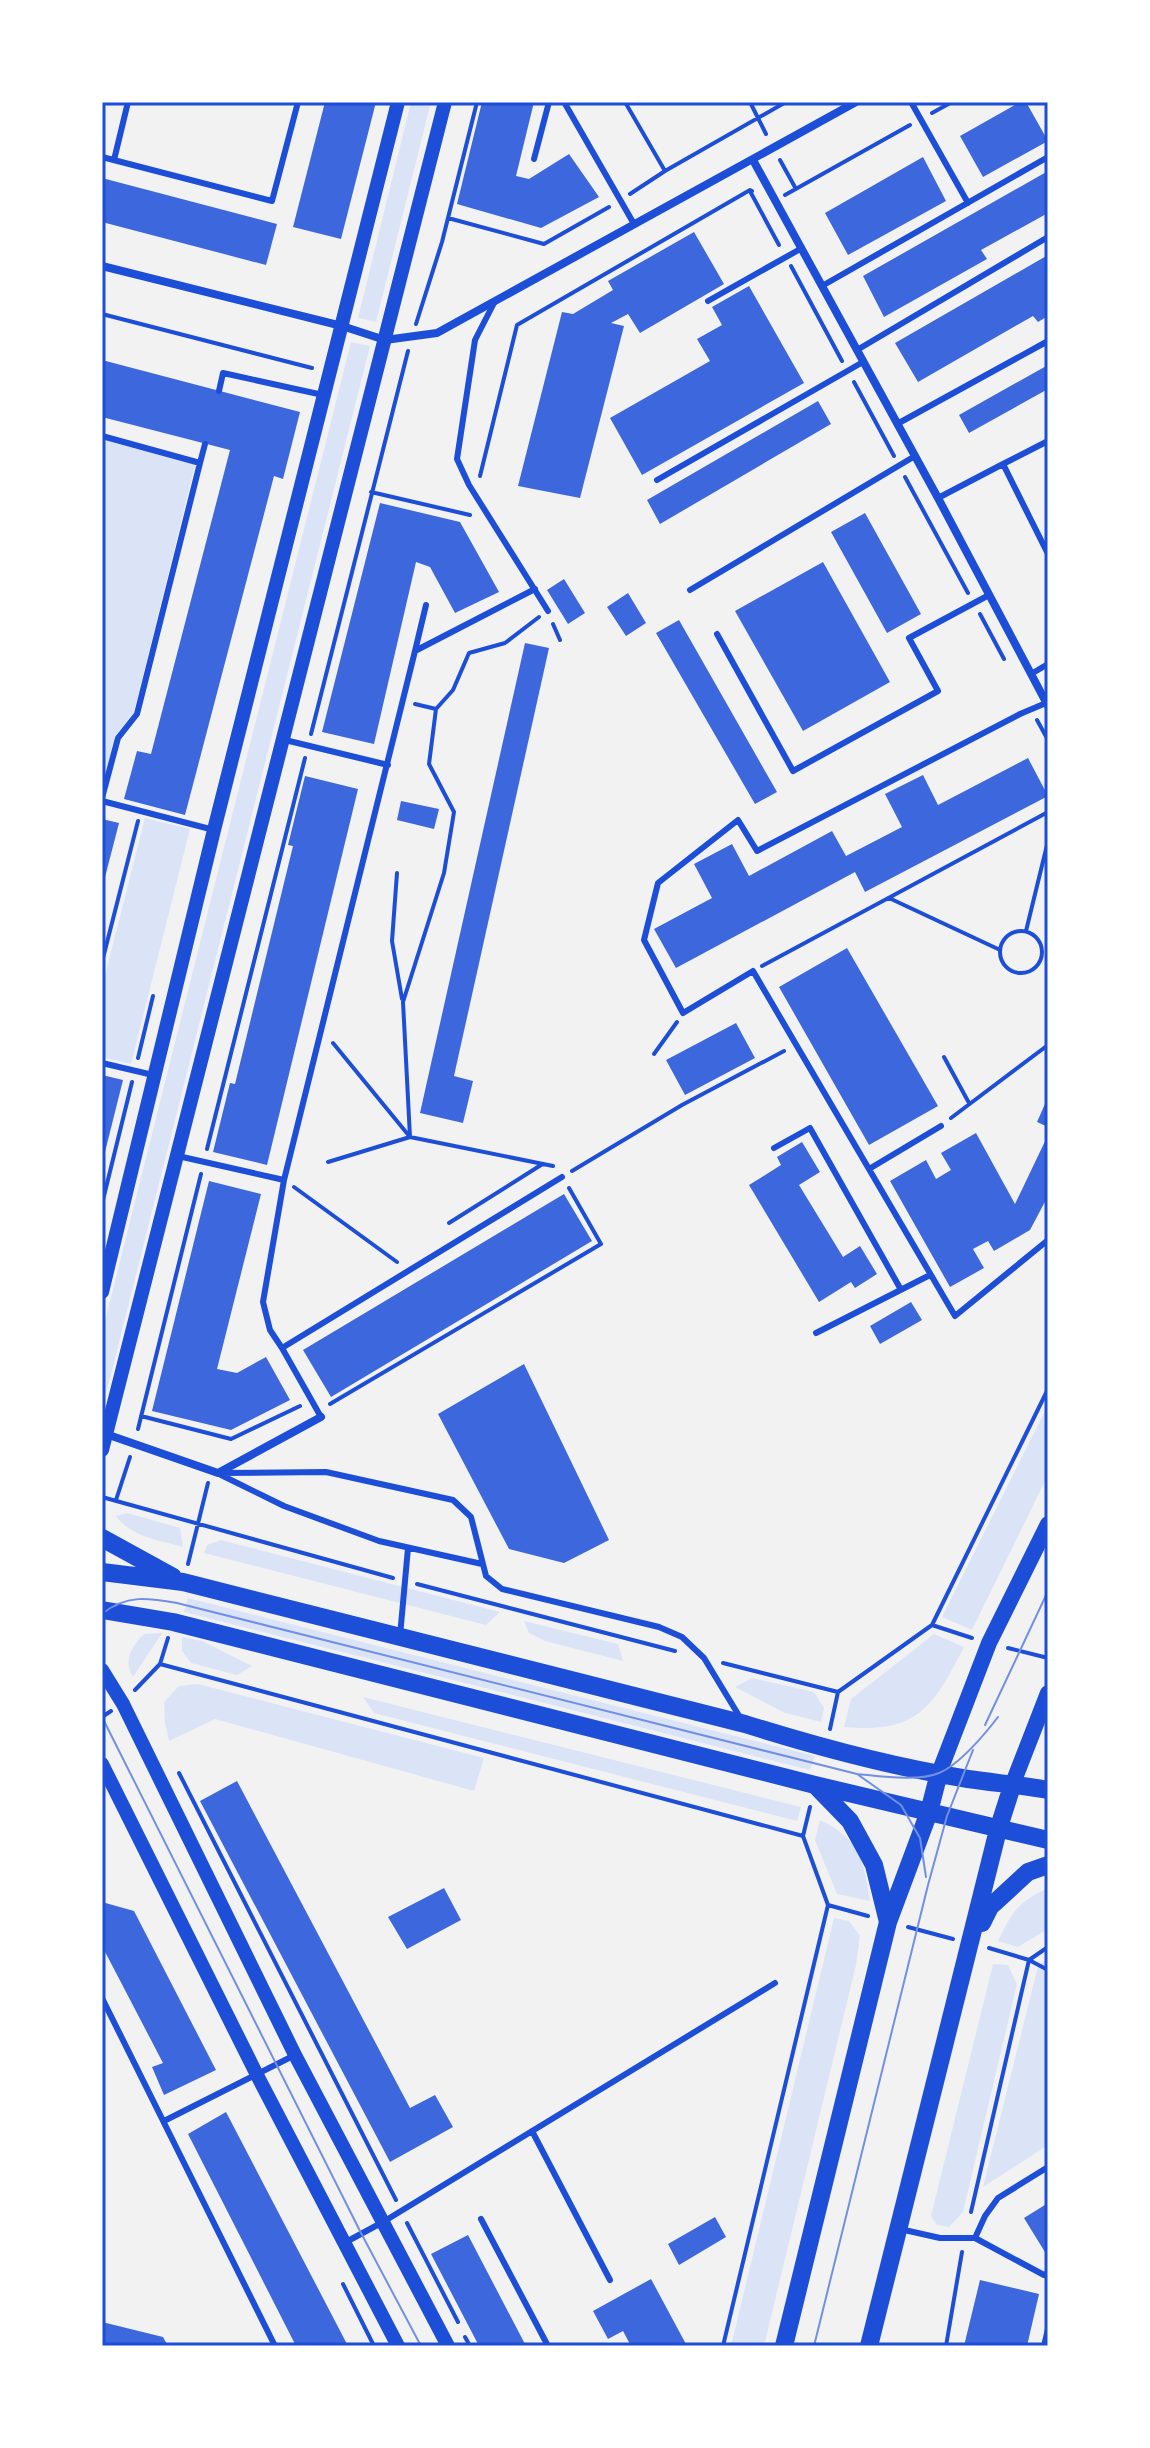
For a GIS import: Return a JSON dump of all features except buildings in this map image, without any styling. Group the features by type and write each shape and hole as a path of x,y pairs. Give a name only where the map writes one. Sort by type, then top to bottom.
{"main road":[{"path":"784,2346 888,1922 929,1812 939,1773 989,1643 1048,1524"},
{"path":"102,1538 183,1582"},
{"path":"102,1572 183,1582 745,1724 826,1749 970,1779 1048,1790"},
{"path":"102,1610 173,1622 815,1785 1048,1840"},
{"path":"869,2346 998,1830 1048,1693"},
{"path":"815,1785 850,1821 874,1865 888,1922"},
{"path":"971,1943 990,1907 1028,1872 1048,1865"}],"street":[{"path":"102,1292 214,830 398,102"},
{"path":"102,1450 445,102"},
{"path":"102,266 342,326 385,340 437,333 856,102"},
{"path":"753,160 1047,705"},
{"path":"106,1434 218,1473 319,1414"},
{"path":"102,1670 123,1704 295,2055 448,2346"},
{"path":"102,1764 257,2075 398,2346"}],"lane":[{"path":"114,160 128,102"},
{"path":"102,157 272,201 298,102"},
{"path":"534,159 549,102"},
{"path":"564,102 634,224"},
{"path":"911,102 968,203"},
{"path":"822,286 1048,157"},
{"path":"857,350 1048,237"},
{"path":"708,301 802,248"},
{"path":"495,301 475,340 457,459 548,611"},
{"path":"897,424 1048,341"},
{"path":"657,480 863,362"},
{"path":"219,391 223,373 325,395"},
{"path":"102,436 200,463"},
{"path":"938,498 1048,441"},
{"path":"205,444 137,714 118,738 102,800 214,830"},
{"path":"690,590 915,456"},
{"path":"1003,464 1047,549"},
{"path":"415,651 535,589"},
{"path":"717,634 793,771 938,691 909,638 989,595"},
{"path":"319,1414 270,1330 263,1302 284,1180 426,605"},
{"path":"1031,674 1048,664"},
{"path":"1047,705 1020,714 757,851 738,820 658,883 644,940 683,1013 753,971 955,1316 1048,1240"},
{"path":"282,739 388,765"},
{"path":"102,1063 155,1075"},
{"path":"869,1169 941,1126"},
{"path":"774,1148 810,1128 900,1288"},
{"path":"178,1156 284,1180"},
{"path":"282,1348 562,1177"},
{"path":"816,1333 930,1275"},
{"path":"218,1473 326,1472 453,1500 471,1517 486,1576 502,1589 659,1627 682,1637 704,1658 745,1724"},
{"path":"218,1473 284,1506 379,1541 482,1564"},
{"path":"400,1637 408,1548"},
{"path":"343,2244 775,1983"},
{"path":"102,1998 275,2346"},
{"path":"164,2121 295,2055"},
{"path":"532,2131 610,2280"},
{"path":"975,2238 998,2198 1048,2167"},
{"path":"481,2219 548,2346"},
{"path":"900,2229 940,2238 975,2238 1047,2277"},
{"path":"1044,2346 1048,2329"}],"path":[{"path":"116,1500 134,1444 371,492 412,336 442,242 477,102"},
{"path":"625,102 665,171"},
{"path":"371,492 471,515 517,325 750,190 775,201 952,102"},
{"path":"102,314 315,368"},
{"path":"403,1002 444,873 454,812 429,764 436,709 453,690 469,653 505,643 548,611"},
{"path":"403,701 436,709"},
{"path":"102,962 140,811"},
{"path":"753,971 1048,812"},
{"path":"1026,931 1048,841"},
{"path":"397,873 392,941 403,1002 410,1137"},
{"path":"889,898 998,949 1003,966 1017,975 1036,969 1046,956 1038,938 1026,931 1008,934 998,949"},
{"path":"654,1054 683,1013"},
{"path":"322,1030 410,1137"},
{"path":"319,1414 601,1244 562,1177 682,1105 796,1045"},
{"path":"941,1126 1048,1045"},
{"path":"944,1057 969,1103"},
{"path":"102,1204 135,1071"},
{"path":"328,1162 410,1137 541,1165 575,1169"},
{"path":"449,1223 541,1165"},
{"path":"284,1180 409,1270"},
{"path":"102,1497 406,1581 838,1692 932,1625 1048,1389"},
{"path":"141,1416 231,1439 311,1400"},
{"path":"160,1664 803,1836 828,1905 723,2346"},
{"path":"179,1774 470,2346"},
{"path":"828,1905 1029,1960 1048,1970"},
{"path":"946,2346 964,2238 1029,1960 1048,1947"}],"shaded area":[{"path":"411,102 431,102 376,322 358,318"},
{"path":"351,342 370,346 107,1390 102,1395 102,1333"},
{"path":"102,438 195,465 134,712 114,738 102,787"},
{"path":"145,818 190,829 131,1064 102,1057 102,987"},
{"path":"1048,1405 1048,1475 972,1630 942,1617"},
{"path":"127,1513 180,1528 183,1547 129,1529 116,1516"},
{"path":"221,1540 500,1612 486,1625 204,1553 207,1545"},
{"path":"188,1598 815,1756 810,1770 184,1612"},
{"path":"524,1621 618,1644 623,1661 545,1641 529,1633"},
{"path":"162,1633 133,1677 129,1660 135,1644 144,1634"},
{"path":"934,1634 964,1647 932,1701 906,1721 890,1726 844,1727 851,1699"},
{"path":"182,1637 202,1641 252,1666 237,1675 191,1663 182,1651"},
{"path":"752,1678 814,1692 824,1708 821,1722 785,1713 735,1687"},
{"path":"198,1684 484,1758 474,1791 215,1719 169,1741 164,1702 179,1686"},
{"path":"363,1697 801,1807 797,1821 374,1713"},
{"path":"820,1820 843,1835 857,1852 870,1901 837,1894 815,1840"},
{"path":"1048,1888 1048,1929 1018,1947 998,1941 1017,1909"},
{"path":"834,1918 849,1921 860,1936 856,1965 764,2346 731,2346"},
{"path":"1048,1959 1048,2145 983,2187 1038,1966"},
{"path":"993,1964 1008,1965 1017,1984 963,2212 949,2227 937,2225 931,2216"}],"tram line":[{"path":"985,1725 1048,1591"},
{"path":"102,1614 129,1600 177,1603 857,1774 910,1778 939,1773 963,1756 998,1717"},
{"path":"102,1717 361,2233 421,2346"},
{"path":"814,2346 928,1885 947,1816 973,1750"},
{"path":"857,1774 901,1805 920,1838 926,1877"}]}
